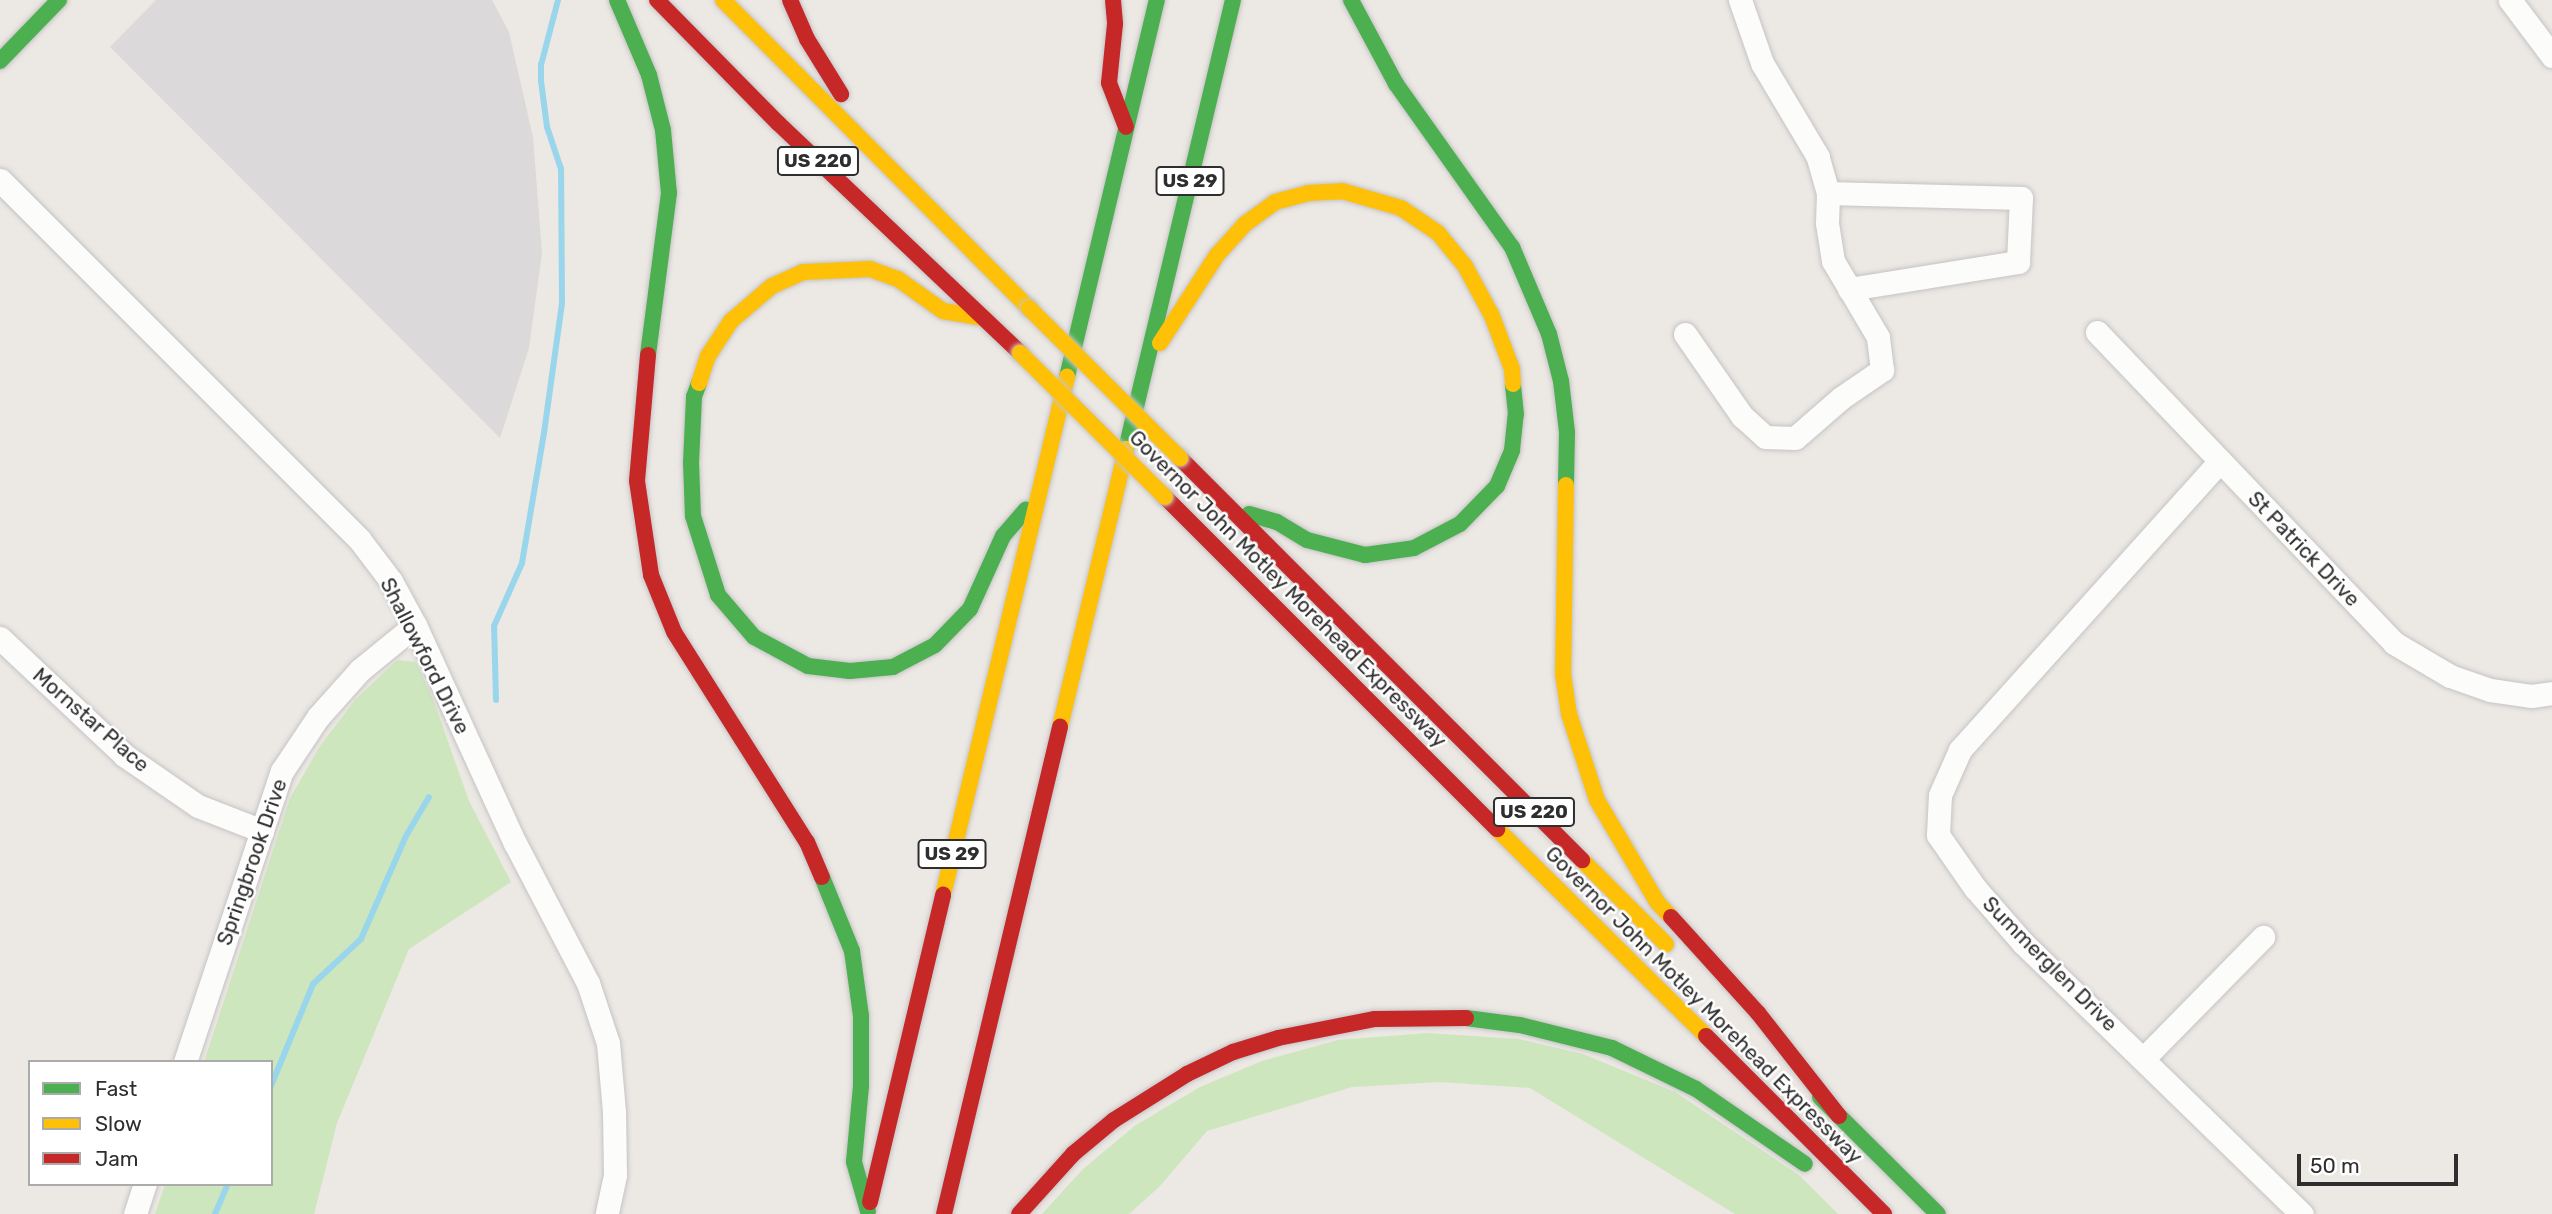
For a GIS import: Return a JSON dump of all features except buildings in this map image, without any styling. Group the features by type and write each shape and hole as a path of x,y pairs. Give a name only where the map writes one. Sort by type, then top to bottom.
{"main road":[{"path":"617,0 649,75 663,130 669,193 642,404 637,481 648,562 674,632 807,842 852,951 861,1016 861,1086 854,1162 868,1212"},
{"name":"Governor John Motley Morehead Expressway","path":"657,0 778,123 1020,353 1884,1214"},
{"name":"Governor John Motley Morehead Expressway","path":"723,0 1678,956"},
{"path":"790,0 807,39 831,79 857,110 884,160"},
{"path":"1113,0 1115,24 1109,83 1126,127"},
{"name":"US 29","path":"868,1212 1157,0"},
{"name":"US 29","path":"944,1214 1233,0"},
{"path":"1351,0 1396,84 1512,247 1549,334 1561,381 1567,432 1563,674 1569,714 1597,800 1657,902 1758,1013 1839,1116"},
{"path":"0,61 50,3"},
{"path":"1147,362 1217,255 1245,224 1275,202 1308,193 1342,191 1401,208 1438,233 1465,266 1492,316 1512,369 1517,415 1512,450 1497,486 1460,524 1414,548 1365,555 1307,540 1277,522 1230,508"},
{"path":"984,318 943,311 898,279 870,269 803,272 772,286 731,321 708,356 694,397 691,476 693,516 699,539 718,595 754,637 808,666 850,671 893,667 935,645 970,609 1003,536 1037,498"},
{"name":"Governor John Motley Morehead Expressway","path":"1735,1012 1938,1214"},
{"path":"1019,1214 1083,1146 1124,1113 1187,1074 1233,1052 1278,1038 1327,1026 1408,1018 1468,1018 1520,1025 1612,1048 1696,1089 1806,1164 1855,1185"}],"street":[{"path":"1685,334 1742,416 1765,437 1795,438 1841,398 1882,370 1878,337 1833,261 1827,223 1828,193 1818,157 1762,63 1740,0"},
{"path":"2510,0 2552,56"},
{"name":"Shallowford Drive","path":"0,180 359,539 391,581 415,625 515,843 588,983 608,1044 614,1112 615,1175 607,1214"},
{"path":"1828,193 2021,198 2018,262 1849,289"},
{"name":"St Patrick Drive","path":"2097,332 2394,643 2450,676 2490,690 2531,696 2552,693"},
{"name":"Summerglen Drive","path":"2220,461 1960,750 1940,795 1938,835 1975,888 2022,943 2144,1058 2302,1214"},
{"name":"Springbrook Drive","path":"186,1060 282,771 318,717 360,670 415,625"},
{"name":"Mornstar Place","path":"0,638 124,755 198,806 262,831"},
{"path":"2144,1058 2263,937"},
{"path":"135,1214 144,1186"}],"shaded area":[{"path":"156,0 492,0 509,32 533,137 542,253 529,348 500,438 110,47"}],"green space":[{"path":"397,660 416,662 433,699 469,801 511,882 409,949 337,1123 314,1214 155,1214 164,1186 273,1186 273,1060 205,1060 290,798 320,746 355,700"},
{"path":"1427,1033 1519,1039 1583,1054 1675,1092 1799,1175 1838,1214 1735,1214 1530,1088 1440,1082 1352,1087 1207,1131 1159,1187 1129,1214 1042,1214 1083,1169 1136,1125 1200,1087 1262,1061 1338,1040"}],"waterway":[{"path":"496,700 494,626 522,563 562,303 561,169 547,127 541,81 541,65 558,0"},
{"path":"273,1081 313,984 361,939 406,836 429,797"},
{"path":"215,1214 227,1186"}],"traffic: fast":[{"path":"0,61 59,0"},
{"path":"617,0 649,75 663,130 669,193 648,355"},
{"path":"1067,377 1157,0"},
{"path":"1126,449 1233,0"},
{"path":"1351,0 1396,84 1512,247 1549,334 1561,381 1567,432 1566,485"},
{"path":"699,383 694,397 691,462 693,516 718,595 754,637 808,666 850,671 893,667 935,645 970,609 1003,536 1026,510"},
{"path":"1249,514 1277,522 1307,540 1365,555 1414,548 1460,524 1497,486 1512,450 1516,414 1513,384"},
{"path":"822,877 852,951 861,1016 861,1086 854,1162 868,1211"},
{"path":"1466,1018 1520,1025 1612,1048 1696,1089 1805,1164"},
{"path":"1820,1097 1938,1214"}],"traffic: slow":[{"path":"723,0 1029,308"},
{"path":"1160,343 1217,255 1245,224 1275,202 1308,193 1342,191 1401,208 1438,233 1465,266 1492,316 1512,369 1513,384"},
{"path":"699,383 708,356 731,321 772,286 803,272 870,269 898,279 943,311 984,318"},
{"path":"1029,308 1180,458"},
{"path":"1020,353 1165,497"},
{"path":"943,895 1067,377"},
{"path":"1060,727 1126,449"},
{"path":"1566,485 1563,674 1569,714 1597,800 1657,902 1671,917"},
{"path":"1497,829 1706,1036"},
{"path":"1582,860 1666,944"}],"traffic: jam":[{"path":"657,0 778,123 1020,353"},
{"path":"790,0 807,39 841,94"},
{"path":"1113,0 1115,24 1109,83 1126,127"},
{"path":"648,355 637,481 651,575 674,632 807,842 822,877"},
{"path":"1180,458 1582,860"},
{"path":"1165,497 1497,829"},
{"path":"944,1214 1060,727"},
{"path":"870,1202 943,895"},
{"path":"1671,917 1758,1013 1839,1116"},
{"path":"1019,1214 1073,1154 1114,1120 1187,1074 1233,1052 1278,1038 1375,1019 1466,1018"},
{"path":"1706,1036 1884,1214"}]}
